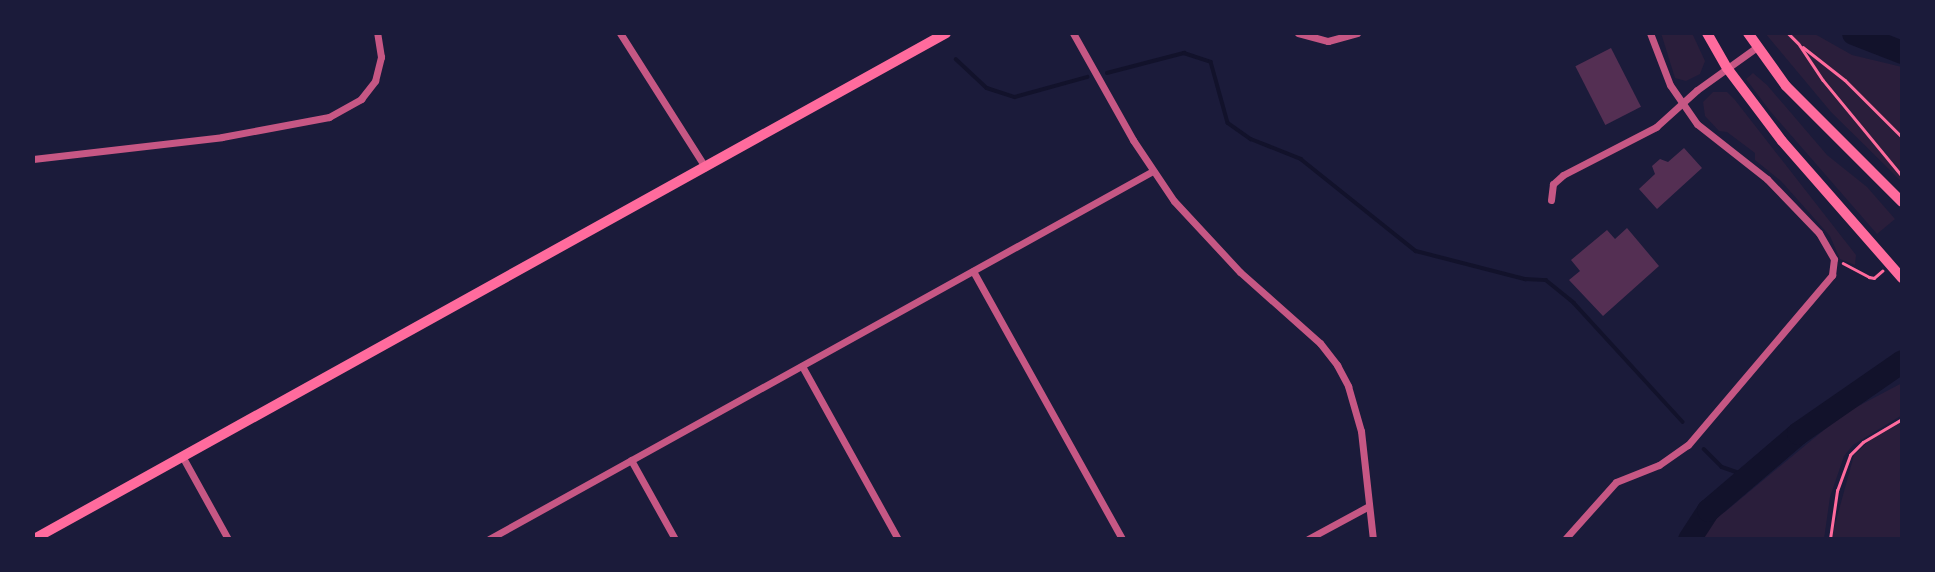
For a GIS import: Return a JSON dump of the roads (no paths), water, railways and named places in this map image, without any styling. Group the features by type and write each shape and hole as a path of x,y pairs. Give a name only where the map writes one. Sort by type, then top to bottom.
{"main road":[{"path":"34,539 946,33"},
{"path":"1707,33 1727,68 1782,141 1902,278"},
{"path":"1748,33 1786,86 1902,202"}],"street":[{"path":"33,159 222,137 329,117 361,99 375,81 381,57 377,33"},
{"path":"620,33 705,167"},
{"path":"1073,33 1153,171 1196,228 1240,272 1320,343 1337,365 1357,410 1373,539"},
{"path":"1298,33 1328,41 1357,33"},
{"path":"1565,539 1616,482 1659,465 1688,445 1824,288 1832,275 1834,259 1819,233 1767,179 1698,124 1682,103 1658,61 1650,33"},
{"path":"1551,200 1553,184 1563,175 1657,127 1682,103 1757,47"},
{"path":"489,539 1153,171"},
{"path":"973,271 1122,539"},
{"path":"802,366 898,539"},
{"path":"182,456 228,539"},
{"path":"631,460 675,539"},
{"path":"1308,539 1369,506"}],"waterway":[{"path":"1853,33 1902,52"},
{"path":"1107,73 1184,53 1211,62 1228,123 1251,139 1301,159 1416,251 1525,279 1546,280 1574,303 1683,422"},
{"path":"956,59 987,88 1015,97 1087,77"},
{"path":"1689,539 1708,510 1798,433 1902,361"},
{"path":"1704,449 1722,467 1748,476"}]}
